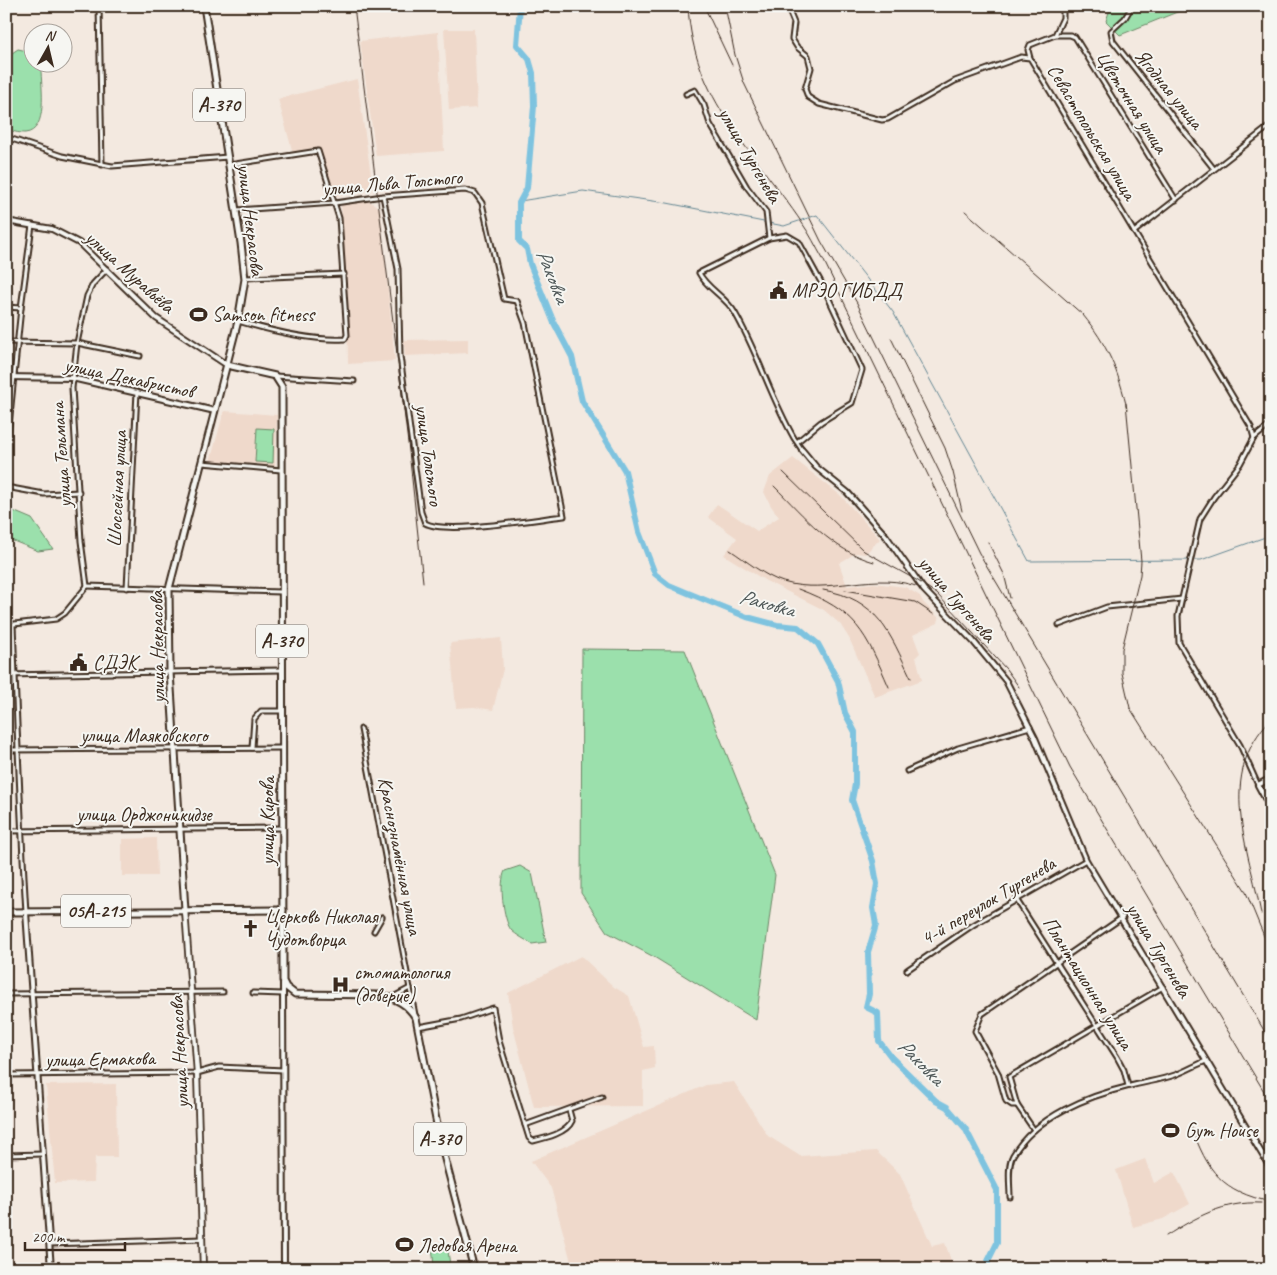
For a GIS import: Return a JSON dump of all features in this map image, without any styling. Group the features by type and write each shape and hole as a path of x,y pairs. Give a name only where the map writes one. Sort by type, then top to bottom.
{"highway":[{"name":"улица Некрасова","path":"185,910 170,672 169,589 238,321 245,278 204,6"},
{"path":"227,365 274,376"},
{"name":"улица Кирова","path":"274,376 282,387 283,981"},
{"path":"185,910 283,910"},
{"name":"05А-215","path":"6,912 185,910"},
{"path":"283,981 286,987 295,994"},
{"name":"А-370","path":"295,994 381,995 392,998"},
{"name":"Краснознамённая улица","path":"392,998 410,1009 416,1018 440,1140 474,1269"}],"main road":[{"name":"улица Некрасова","path":"185,910 196,1073 203,1269"}],"street":[{"path":"99,6 102,165"},
{"name":"Севастопольская улица","path":"787,6 794,23 792,39 797,47 808,56 812,68 806,89 808,97 819,104 882,120 893,117 962,78 1021,57 1030,58 1251,427 1254,438"},
{"path":"1030,58 1028,50 1032,43 1055,35 1063,18 1063,6"},
{"name":"Ягодная улица","path":"1132,6 1125,18 1116,25 1110,34 1119,50 1214,169"},
{"path":"1268,6 1271,11"},
{"name":"Цветочная улица","path":"1055,35 1075,37 1176,200"},
{"name":"улица Тургенева","path":"686,94 695,90 700,96 710,124 747,187 766,212 769,238 699,273 703,281 732,308 777,407 802,450 816,467 847,492 886,536 924,590 973,641 1006,681 1030,726 1086,860 1123,917 1206,1061 1271,1168"},
{"path":"1134,232 1271,125"},
{"path":"6,136 62,156 102,165 228,157"},
{"path":"229,165 317,151 335,203 344,274 347,335 345,339 314,337 263,328 238,321"},
{"name":"улица Льва Толстого","path":"236,210 335,203 383,196 465,190 475,193 480,198 504,299 517,301 525,323 564,516"},
{"name":"улица Толстого","path":"383,196 399,284 401,369 421,512 425,523 434,527 480,526 564,516"},
{"name":"улица Муравьёва","path":"6,221 52,229 79,242 156,318 227,365"},
{"path":"6,454 17,343 32,225"},
{"path":"769,238 787,235 798,242 822,284 862,370 852,403 821,422 797,442"},
{"name":"улица Тельмана","path":"87,586 81,541 72,378 87,296 92,284 106,269"},
{"path":"245,278 344,274"},
{"path":"6,306 21,308"},
{"path":"6,342 77,343 140,356"},
{"path":"274,376 354,380"},
{"name":"улица Декабристов","path":"6,377 72,378 215,411"},
{"name":"Шоссейная улица","path":"126,588 137,392"},
{"path":"1271,424 1254,438 1240,464 1214,497 1200,519 1178,616 1179,643 1240,745 1271,809"},
{"path":"202,463 281,470"},
{"path":"6,487 44,494 79,492"},
{"path":"51,1269 26,912 19,750 9,625 56,619 65,613 87,586 281,592"},
{"path":"1058,624 1108,607 1182,599"},
{"path":"6,675 282,670"},
{"path":"252,748 254,719 262,711 282,711"},
{"path":"907,771 958,748 1030,726"},
{"name":"Краснознамённая улица","path":"361,729 416,1018"},
{"name":"улица Маяковского","path":"6,750 282,748"},
{"path":"1258,785 1271,778"},
{"name":"улица Орджоникидзе","path":"6,831 282,828"},
{"name":"4-й переулок Тургенева","path":"906,970 1016,899 1086,860"},
{"name":"Плантационная улица","path":"1016,899 1057,961 1124,1070 1128,1086"},
{"path":"374,931 382,917"},
{"path":"1018,1105 1012,1105 1006,1101 998,1073 975,1031 982,1014 1123,917"},
{"name":"улица Кирова","path":"283,981 284,1269"},
{"path":"1034,1130 1018,1105 1009,1077 1163,986"},
{"path":"392,998 410,988"},
{"path":"6,994 223,992"},
{"path":"253,993 295,994"},
{"path":"418,1028 461,1019 493,1008 499,1041 529,1138 533,1141 562,1131 571,1124 569,1110"},
{"path":"1010,1197 1010,1163 1013,1155 1034,1130 1073,1106 1128,1086 1174,1076 1206,1061"},
{"name":"улица Ермакова","path":"6,1075 196,1073 219,1067 283,1070"},
{"path":"525,1125 602,1097"},
{"path":"6,1155 43,1154"},
{"path":"50,1244 202,1239"}],"shaded area":[{"path":"444,29 474,29 477,108 449,110"},
{"path":"438,32 444,151 376,156 360,41"},
{"path":"357,79 373,189 329,197 317,153 294,157 278,99"},
{"path":"369,201 380,208 395,361 348,364 347,306 341,205"},
{"path":"468,339 468,353 405,356 404,340"},
{"path":"224,411 277,415 275,466 210,462"},
{"path":"793,458 840,495 880,539 865,554 856,553 839,563 847,586 874,583 905,587 920,596 923,602 939,618 938,623 913,635 920,653 916,657 922,680 875,697 849,638 840,624 824,610 766,581 724,555 737,538 708,517 717,504 757,531 779,517 764,492 770,476"},
{"path":"501,638 503,669 493,710 474,707 456,708 450,643"},
{"path":"156,838 157,876 122,876 122,839"},
{"path":"581,956 614,987 629,996 644,1047 654,1046 655,1068 643,1071 643,1106 534,1107 513,1027 508,993"},
{"path":"734,1082 768,1136 800,1156 876,1151 900,1174 932,1246 945,1243 954,1269 573,1269 551,1188 531,1161 706,1085"},
{"path":"116,1084 117,1157 95,1157 94,1182 55,1183 46,1085"},
{"path":"1145,1159 1154,1183 1174,1172 1190,1204 1163,1219 1133,1227 1116,1170"}],"green space":[{"path":"1111,6 1192,6 1120,35 1106,21"},
{"path":"18,49 22,50 22,72 41,72 41,116 38,125 33,130 25,133 15,132 6,127 6,57"},
{"path":"257,428 274,429 273,463 255,462"},
{"path":"6,508 32,519 53,549 38,551 6,538"},
{"path":"582,649 685,650 775,875 756,1020 654,957 607,932 581,893"},
{"path":"520,866 532,873 546,942 532,944 513,932 508,925 503,901 503,876 505,871"},
{"path":"438,1244 440,1250 440,1244 447,1244 450,1265 434,1267 432,1245"}],"waterway":[{"name":"Раковка","path":"520,6 517,45 529,59 533,73 534,106 527,188 519,203 519,241 527,249 530,264 554,323 572,357 582,401 625,471 639,532 655,574 669,585 747,617 777,625 798,627 818,644 838,681 845,713 855,732 855,784 852,800 873,861 877,884 873,908 876,925 868,952 869,994 866,1007 878,1013 879,1041 892,1058 936,1101 947,1107 965,1128 997,1190 997,1243 988,1261 988,1269"},
{"path":"520,201 583,191 667,203 784,226 817,215 893,312 1029,561 1201,560 1271,535"}],"railway":[{"path":"354,6 409,451 423,582"},
{"path":"688,6 692,39 701,69 713,97 728,122 805,227 823,259 1070,767 1271,1103"},
{"path":"704,6 732,65"},
{"path":"725,6 735,55 744,83 821,241 857,303 979,553 1271,1042"},
{"path":"965,211 1083,315 1099,337 1111,359 1127,409"},
{"path":"891,338 945,448 962,511"},
{"path":"1126,403 1141,561 1140,575 1122,649 1122,673 1130,708 1245,890 1271,953"},
{"path":"783,472 864,551 918,581 937,594 1006,669 1019,687"},
{"path":"774,486 808,521 832,541 859,557 874,562"},
{"path":"988,542 1004,574 1010,598"},
{"path":"730,550 769,576 783,582 818,586 887,581 921,588"},
{"path":"798,589 834,606 857,626 873,652 889,687"},
{"path":"823,590 842,594 857,601 869,610 888,632 911,678"},
{"path":"845,590 915,602 933,614"},
{"path":"1261,914 1244,838 1240,813 1240,788 1244,764 1254,741 1271,719"},
{"path":"1191,1126 1204,1156 1219,1177 1240,1192 1271,1202"},
{"path":"1166,1236 1211,1212 1235,1205 1261,1203"}],"place":[{"name":"МРЭО ГИБДД","path":"778,290"},
{"name":"Samson fitness","path":"198,314"},
{"name":"СДЭК","path":"79,662"},
{"name":"Церковь Николая Чудотворца","path":"251,928"},
{"name":"стоматология (доверие)","path":"340,984"},
{"name":"Gym House","path":"1171,1130"},
{"name":"Ледовая Арена","path":"404,1245"}]}
